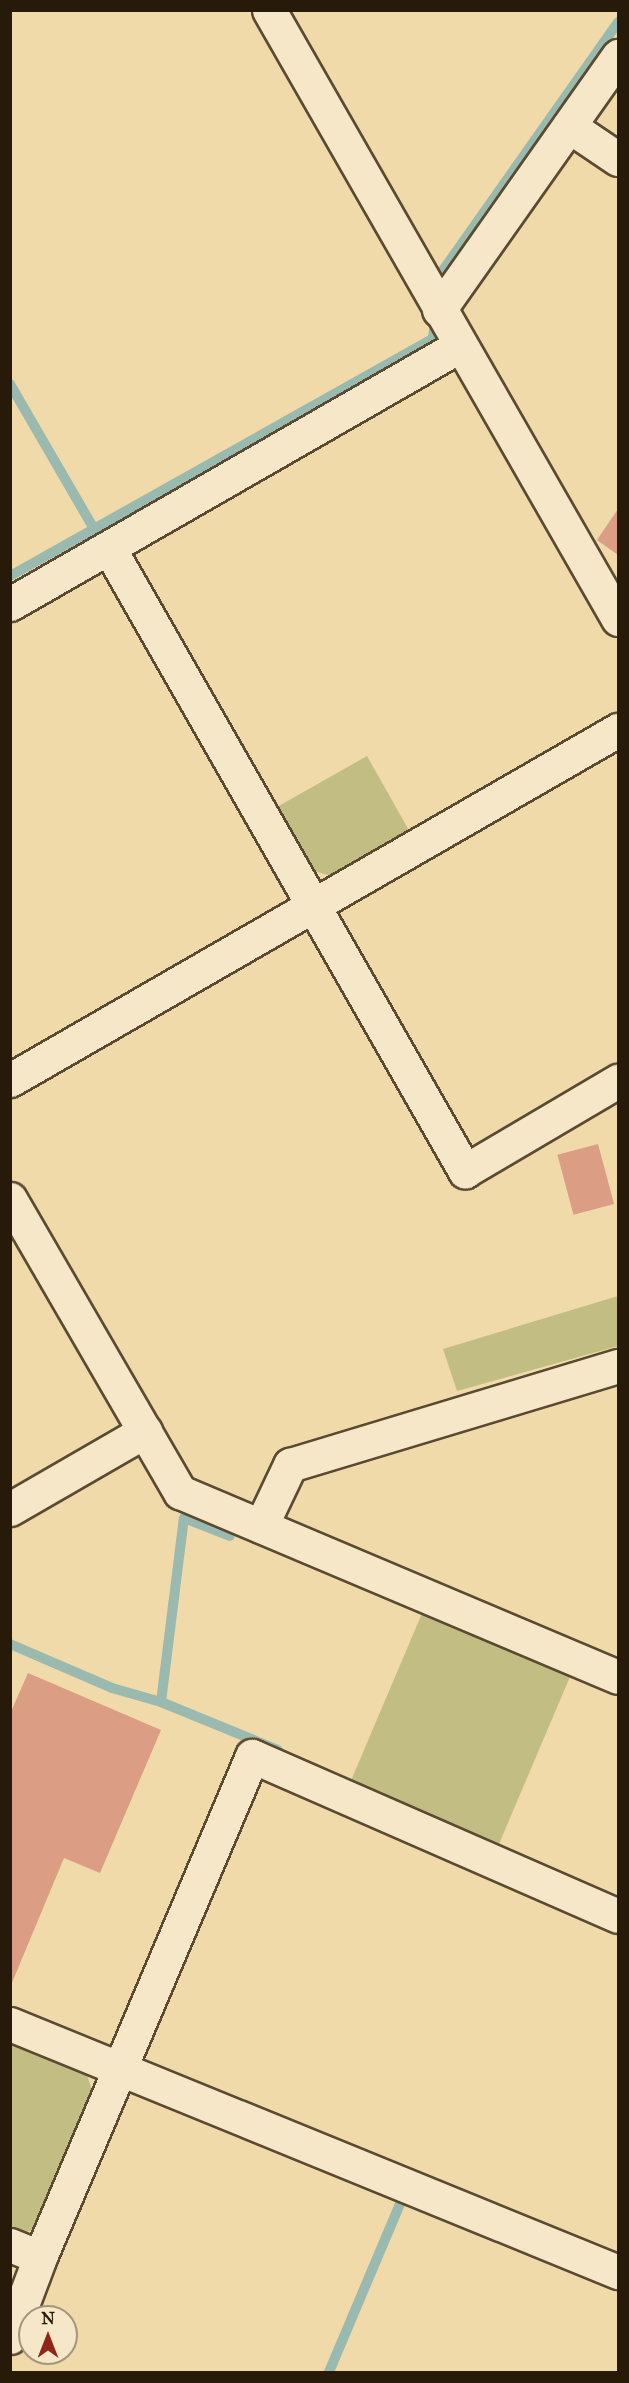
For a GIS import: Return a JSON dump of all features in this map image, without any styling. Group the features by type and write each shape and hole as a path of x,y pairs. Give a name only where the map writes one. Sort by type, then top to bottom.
{"street":[{"path":"269,10 459,346 618,619"},
{"path":"439,310 618,56"},
{"path":"569,126 618,159"},
{"path":"10,604 459,346"},
{"path":"109,548 465,1171 618,1081"},
{"path":"10,1080 618,730"},
{"path":"10,1199 180,1492 617,1672"},
{"path":"261,1526 290,1466 618,1366"},
{"path":"10,1509 145,1431"},
{"path":"10,2337 25,2251 119,2068 252,1756 618,1916"},
{"path":"10,2024 618,2272"}],"shaded area":[{"path":"367,756 411,834 335,877 314,871 277,807"},
{"path":"618,1296 618,1346 457,1391 443,1349"},
{"path":"423,1611 571,1674 498,1847 350,1784"},
{"path":"10,2038 85,2069 93,2093 40,2227 16,2236 10,2234"}],"building":[{"path":"618,509 618,555 597,540"},
{"path":"598,1144 614,1204 573,1215 557,1155"},
{"path":"28,1673 161,1730 100,1873 64,1858 11,1985 10,1714"}],"waterway":[{"path":"439,276 618,22"},
{"path":"10,576 433,339 434,330"},
{"path":"10,384 93,527"},
{"path":"161,1702 184,1518 230,1536"},
{"path":"10,1644 112,1688 161,1702 278,1750"},
{"path":"329,2372 403,2197"}]}
